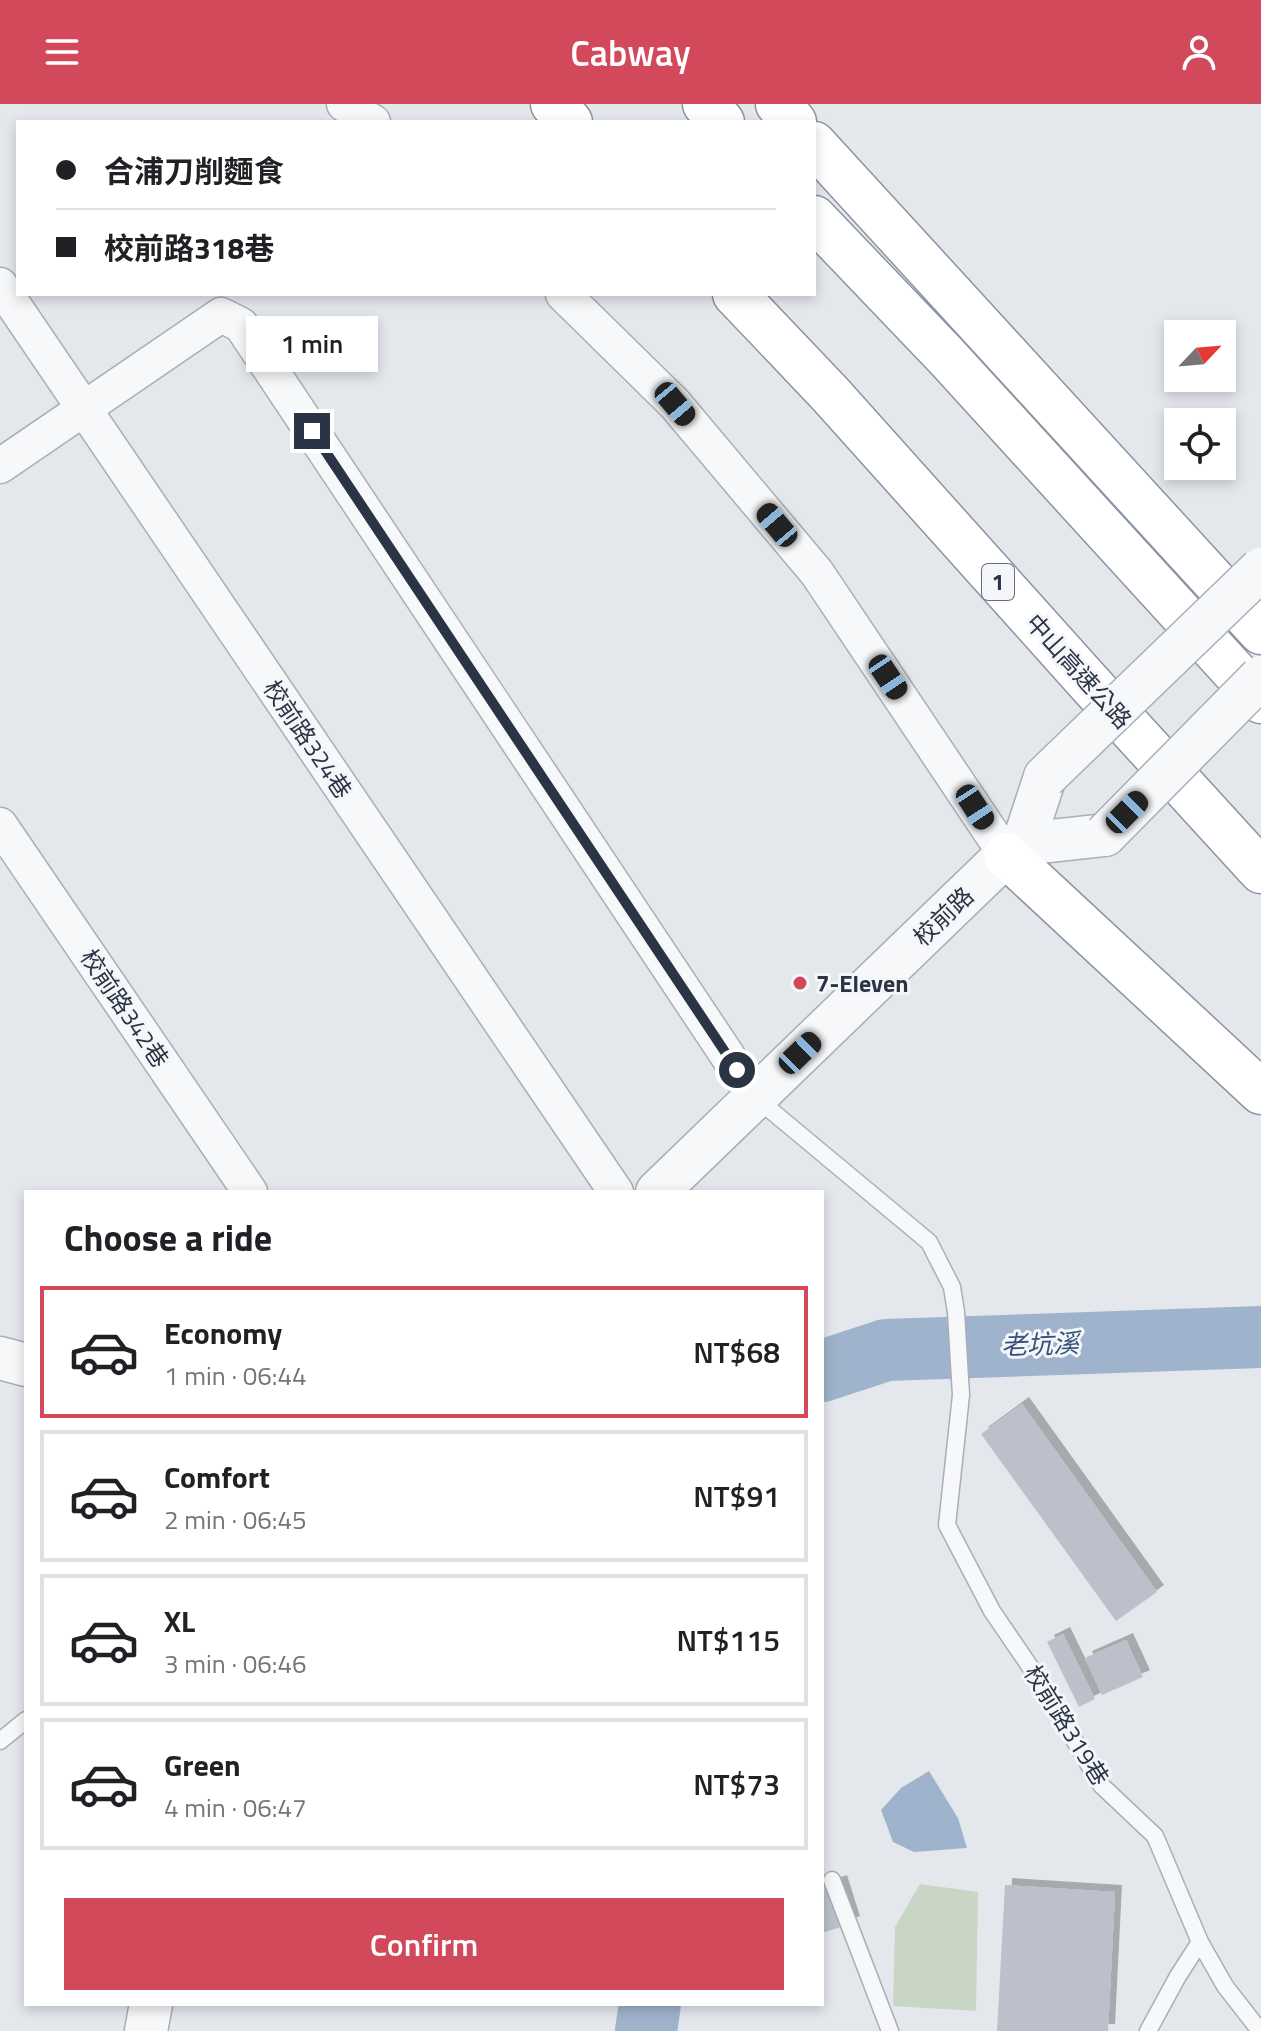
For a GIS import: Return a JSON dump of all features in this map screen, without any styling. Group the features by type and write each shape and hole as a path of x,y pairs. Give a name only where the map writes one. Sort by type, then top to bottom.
{"highway":[{"path":"553,104 568,120"},
{"path":"705,104 720,120"},
{"path":"778,104 792,120"},
{"path":"816,146 1261,632"},
{"path":"816,220 946,356 1261,701"},
{"name":"中山高速公路","path":"737,296 831,395 1261,871"},
{"path":"1015,849 1261,1092"}],"street":[{"path":"344,104 370,120"},
{"name":"校前路324巷","path":"0,285 615,1190"},
{"path":"565,296 675,404 817,573 1015,849 1105,835 1261,677"},
{"path":"0,466 84,410 214,305 241,325 755,1097"},
{"name":"校前路","path":"659,1190 1015,849 1045,777 1261,569"},
{"name":"校前路342巷","path":"0,825 249,1190"},
{"path":"0,1358 24,1364"},
{"path":"146,2031 151,2006"}],"lane":[{"name":"校前路319巷","path":"755,1097 929,1242 952,1287 956,1312 961,1395 947,1525 992,1611 1035,1674 1101,1785 1155,1836 1200,1942 1225,1986 1260,2031"},
{"path":"0,1741 24,1722"},
{"path":"832,1880 890,2031"},
{"path":"1148,2031 1200,1942"}],"green space":[{"path":"920,1884 978,1892 976,2011 893,2006 895,1927"}],"water":[{"path":"929,1771 958,1818 967,1848 914,1852 893,1842 881,1810 901,1788"}],"building":[{"path":"1022,1404 1157,1592 1116,1621 981,1434"},
{"path":"1063,1634 1095,1699 1079,1707 1047,1642"},
{"path":"1126,1640 1143,1677 1102,1695 1085,1658"},
{"path":"840,1882 853,1923 824,1932 824,1887"},
{"path":"1005,1885 1115,1892 1108,2031 997,2031"}],"waterway":[{"name":"老坑溪","path":"824,1370 886,1350 1261,1337"},
{"name":"老坑溪","path":"646,2031 650,2006"}],"place":[{"name":"7-Eleven","path":"800,983"}],"route":[{"path":"312,431 737,1070"}]}
